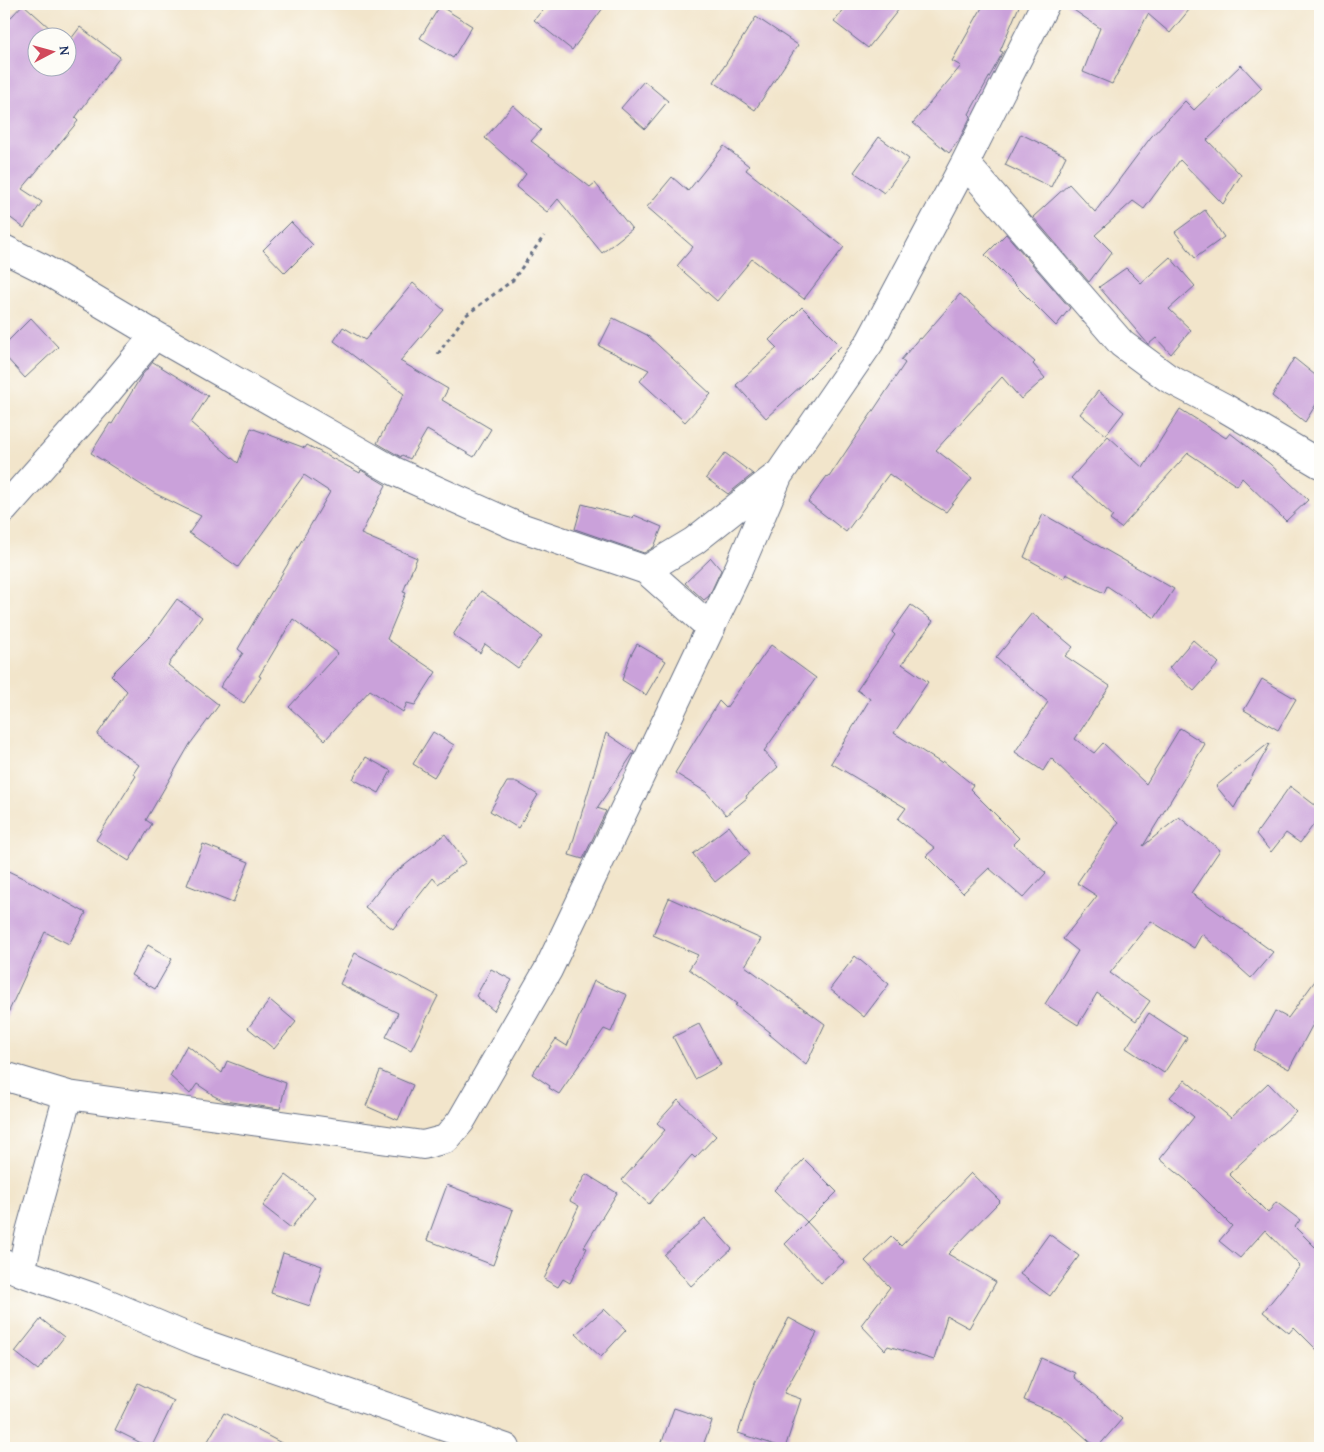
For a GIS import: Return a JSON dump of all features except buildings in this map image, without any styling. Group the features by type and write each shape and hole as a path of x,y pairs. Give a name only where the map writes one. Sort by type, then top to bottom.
{"street":[{"path":"4,1076 68,1095 423,1145 446,1138 461,1121 548,970 711,628 780,473 870,342 965,164 1045,4"},
{"path":"965,164 1122,344 1168,378 1225,408 1320,464"},
{"path":"4,248 42,268 155,335 394,471 514,525 646,570 711,628"},
{"path":"4,508 98,403 155,335"},
{"path":"646,570 694,541 780,473"},
{"path":"68,1095 30,1232 12,1268 95,1298 198,1342 506,1448"}],"path":[{"path":"438,354 465,316 513,280 544,236"}]}
